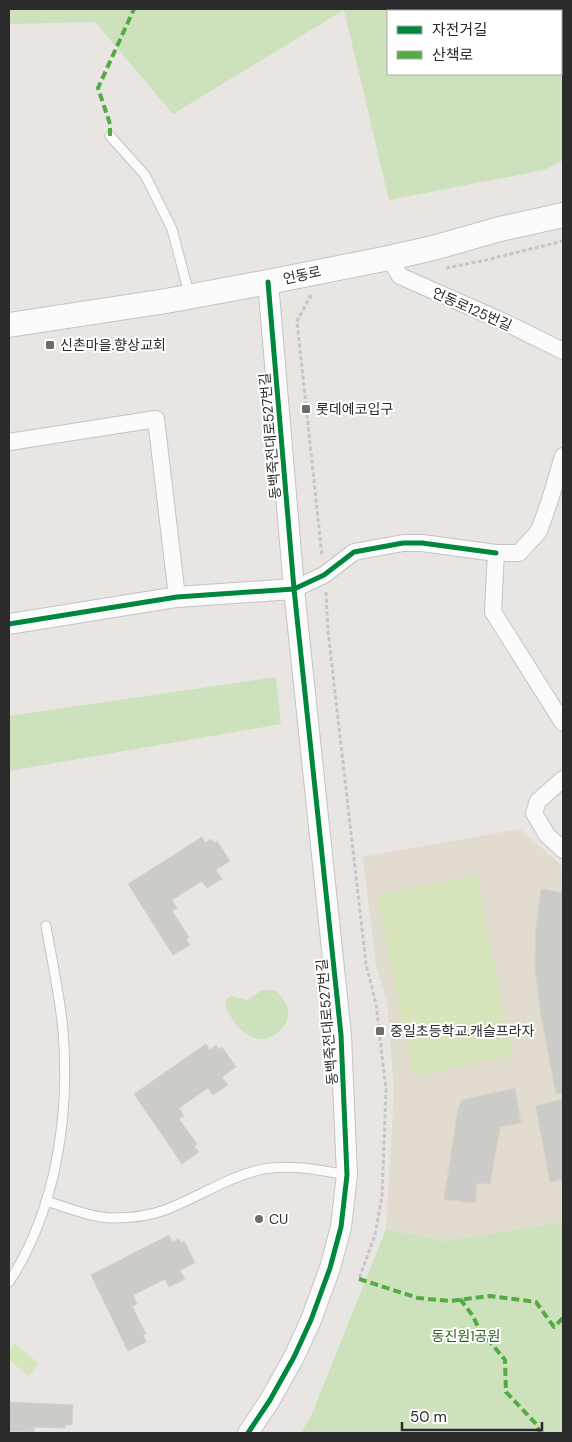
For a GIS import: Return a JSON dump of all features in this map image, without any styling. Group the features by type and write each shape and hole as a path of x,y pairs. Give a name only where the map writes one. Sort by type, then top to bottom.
{"main road":[{"name":"언동로","path":"9,325 190,297 268,282 433,248 500,229 563,216"}],"street":[{"name":"언동로125번길","path":"388,258 400,276 502,321 563,351"},
{"name":"동백죽전대로527번길","path":"248,1433 270,1400 294,1357 311,1320 330,1268 341,1227 347,1175 341,1035 294,589 268,282"},
{"path":"9,442 156,419 177,597"},
{"path":"9,624 177,597 294,589 324,575 354,552 403,543 422,543 496,553 519,553 539,531 563,456"},
{"path":"496,553 493,612 563,723"},
{"path":"563,779 538,801 534,813 547,835 563,850"}],"lane":[{"path":"110,136 145,175 172,229 190,297"},
{"path":"9,1282 38,1228 60,1138 63,1101 63,1030 46,926"},
{"path":"46,1201 88,1214 109,1218 129,1217 148,1215 165,1210 230,1180 265,1169 288,1167 314,1169 347,1175"}],"path":[{"path":"446,268 563,241"},
{"path":"312,293 297,320 324,575 328,631 366,964 376,1004 386,1090 382,1196 375,1235 359,1279"}],"shaded area":[{"path":"520,829 563,867 563,1222 445,1241 386,1229 394,1092 387,1002 376,965 363,857"}],"green space":[{"path":"9,9 563,9 563,160 544,170 389,200 344,10 173,114 95,22 9,24"},
{"path":"276,677 281,724 9,771 9,716"},
{"path":"476,875 512,1055 413,1076 377,895"},
{"path":"266,990 276,991 282,998 287,1007 288,1017 284,1026 274,1035 265,1039 256,1038 248,1035 234,1022 225,1004 231,996 247,1000"},
{"name":"동진원1공원","path":"563,1222 563,1433 301,1433 311,1416 386,1229 445,1241"},
{"path":"14,1344 39,1363 29,1376 9,1360 9,1350"}],"building":[{"path":"202,837 205,843 211,839 214,843 217,841 230,861 216,870 222,879 207,888 202,881 172,900 177,908 172,911 189,937 186,939 190,945 173,955 128,884"},
{"path":"541,889 563,893 563,1093 556,1094 541,1015 535,968 536,928"},
{"path":"206,1044 210,1050 216,1045 219,1049 222,1047 236,1067 222,1077 228,1085 213,1095 208,1088 179,1108 184,1116 179,1119 197,1144 194,1146 199,1152 182,1164 134,1094"},
{"path":"515,1088 521,1123 500,1127 490,1184 477,1183 475,1203 444,1199 458,1109 462,1100"},
{"path":"563,1099 563,1179 550,1182 536,1106"},
{"path":"169,1235 172,1242 179,1239 181,1243 184,1241 195,1263 180,1270 185,1279 169,1287 165,1279 133,1295 137,1304 132,1306 146,1334 143,1335 146,1342 128,1351 91,1275"},
{"path":"9,1402 73,1405 72,1425 65,1425 65,1428 34,1427 34,1432 9,1431"}],"marked path":[{"path":"110,136 110,124 98,88 134,9"},
{"path":"359,1279 418,1298 450,1301 490,1296 536,1302 554,1327 563,1318"},
{"path":"460,1299 473,1316 478,1327 505,1360 506,1392 537,1425 540,1433"}],"cycle path":[{"path":"248,1433 270,1400 294,1357 311,1320 330,1268 341,1227 347,1175 341,1035 294,589 268,282"},
{"path":"9,624 177,597 294,589 324,575 354,552 403,543 422,543 496,553"}],"place":[{"name":"신촌마을.향상교회","path":"50,345"},
{"name":"롯데에코입구","path":"306,409"},
{"name":"중일초등학교.캐슬프라자","path":"380,1031"},
{"name":"CU","path":"259,1219"}]}
